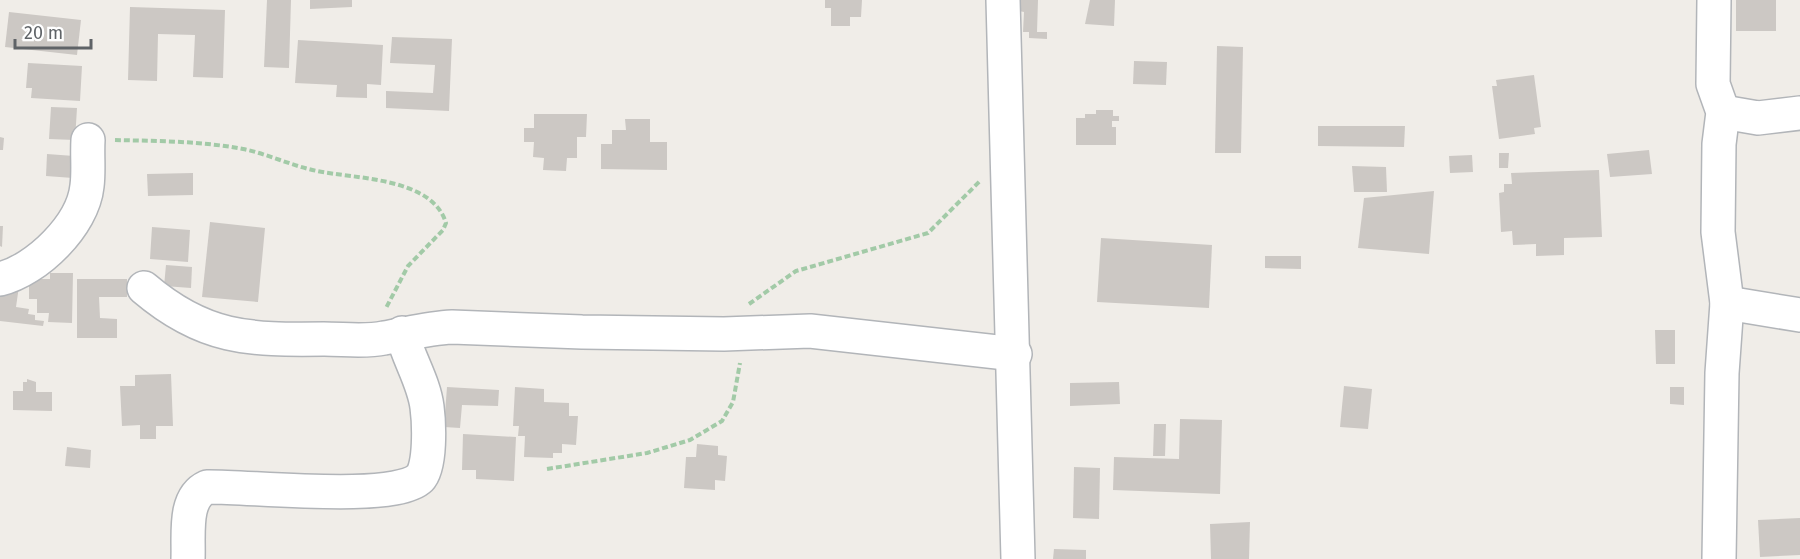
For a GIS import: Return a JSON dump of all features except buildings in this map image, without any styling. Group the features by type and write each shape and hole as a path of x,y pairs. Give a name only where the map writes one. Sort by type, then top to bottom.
{"street":[{"path":"1004,0 1015,354 1018,559"},
{"path":"1713,0 1713,84 1723,112 1719,144 1718,232 1727,303 1722,373 1719,559"},
{"path":"1723,112 1758,118 1800,113"},
{"path":"0,279 11,276 42,257 61,239 82,206 87,187 88,140"},
{"path":"144,288 186,320 217,331 276,340 366,340 452,327 548,331 733,333 810,331 1015,354"},
{"path":"1727,303 1800,315"},
{"path":"188,559 192,502 197,492 207,487 365,490 409,484 419,479 425,471 427,458 427,405 402,333"}],"path":[{"path":"88,140 172,142 242,148 307,169 382,180 420,193 438,209 446,223 443,230 408,266 366,340"},
{"path":"547,469 647,453 690,440 722,421 733,402 739,381 733,333 752,301 796,271 928,233 1008,154"}]}
